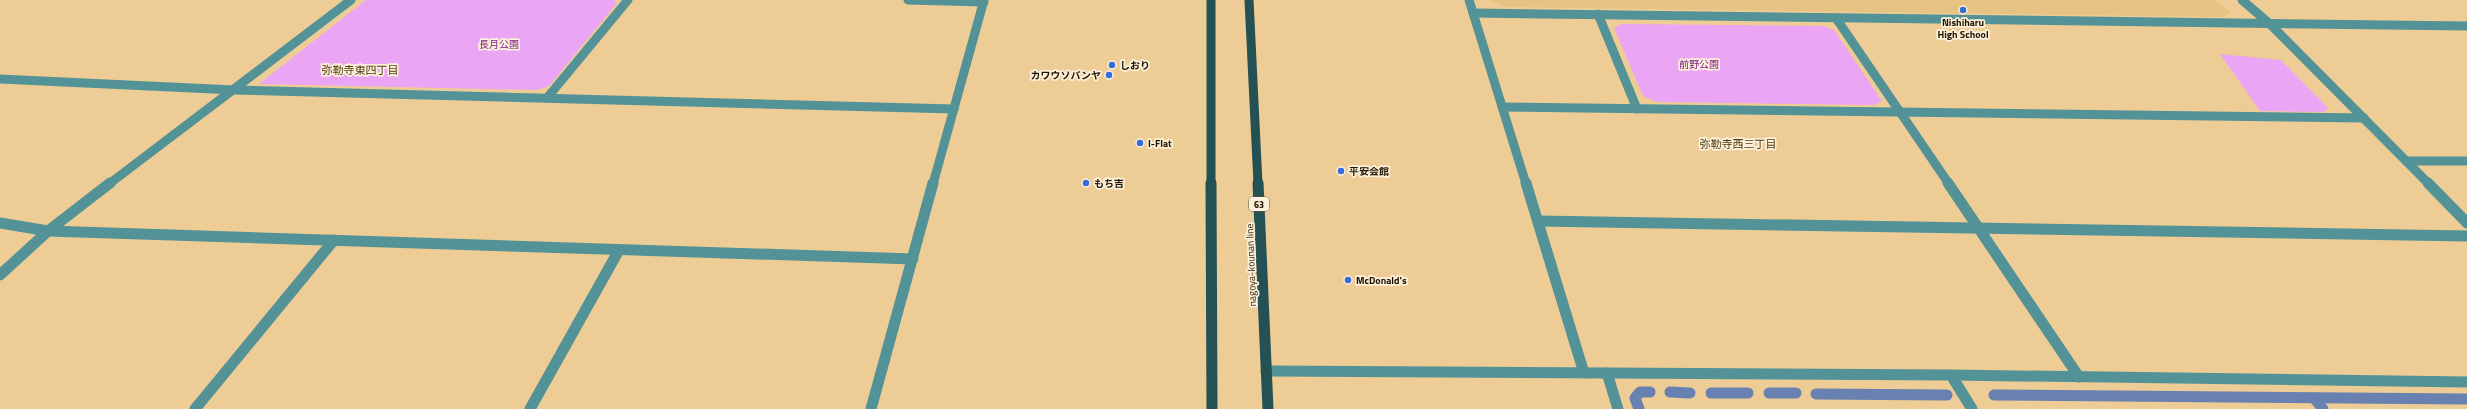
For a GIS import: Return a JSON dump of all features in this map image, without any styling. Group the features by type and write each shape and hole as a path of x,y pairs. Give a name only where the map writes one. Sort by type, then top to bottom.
{"main road":[{"path":"1211,0 1212,409"},
{"name":"nagoya-kounan line","path":"1249,0 1268,409"}],"street":[{"path":"0,275 48,231 351,0"},
{"path":"547,98 628,0"},
{"path":"871,409 984,1 908,0"},
{"path":"1469,0 1584,373"},
{"path":"2242,0 2270,24 2467,223"},
{"path":"1473,13 2467,26"},
{"path":"1598,14 1637,109"},
{"path":"1836,18 2079,377"},
{"path":"0,79 234,90 954,109"},
{"path":"1502,107 2364,118"},
{"path":"2407,161 2467,162"},
{"path":"1538,221 2467,236"},
{"path":"0,224 48,231 912,259"},
{"path":"195,409 334,240"},
{"path":"530,409 619,250"},
{"path":"1266,372 1951,375 2467,382"},
{"path":"1607,373 1618,409"},
{"path":"1951,375 1972,409"}],"shaded area":[{"name":"Nishiharu High School","path":"1490,0 2215,0 2230,12 2224,17 1505,7"}],"green space":[{"name":"長月公園","path":"366,0 614,0 617,3 549,86 537,90 259,84"},
{"name":"前野公園","path":"1621,24 1823,26 1834,30 1882,101 1874,105 1657,102 1643,96 1614,28"},
{"path":"2220,54 2281,60 2328,108 2323,112 2260,111"}],"waterway":[{"path":"1639,409 1635,398 1640,392 1650,392"},
{"path":"1670,392 1690,393"},
{"path":"1711,393 1748,393"},
{"path":"1769,393 1796,393"},
{"path":"1816,394 1947,395"},
{"path":"1994,395 2467,399"},
{"path":"2314,398 2323,409"}],"place":[{"name":"Nishiharu High School","path":"1963,10"},
{"name":"しおり","path":"1112,65"},
{"name":"カワウソパンヤ","path":"1109,75"},
{"name":"I-Flat","path":"1140,143"},
{"name":"平安会館","path":"1341,171"},
{"name":"もち吉","path":"1086,183"},
{"name":"McDonald's","path":"1348,280"}],"district":[{"name":"弥勒寺東四丁目","path":"360,70"},
{"name":"弥勒寺西三丁目","path":"1738,144"}]}
